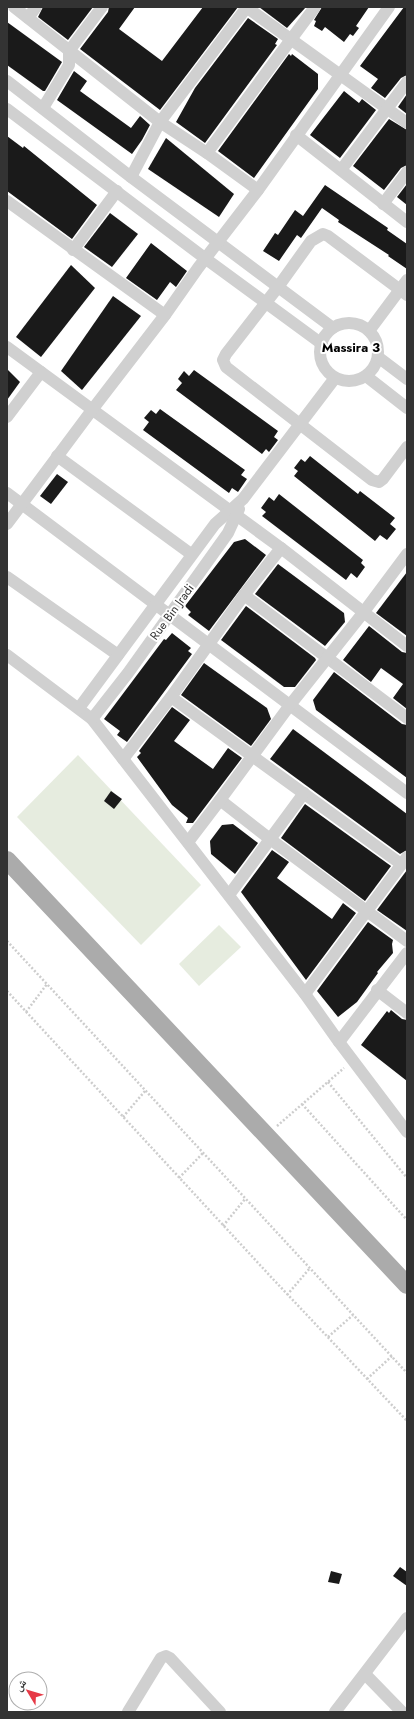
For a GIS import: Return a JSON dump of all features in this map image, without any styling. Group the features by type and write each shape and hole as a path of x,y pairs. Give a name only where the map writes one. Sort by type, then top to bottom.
{"main road":[{"path":"7,860 407,1286"}],"street":[{"path":"14,7 160,122 207,153 258,190"},
{"path":"28,18 36,7"},
{"path":"43,108 69,65 69,51 102,7"},
{"path":"131,177 160,122 247,7 407,123"},
{"path":"207,153 315,7"},
{"path":"7,524 258,190 389,7"},
{"path":"7,81 131,177 333,328"},
{"path":"341,170 407,82"},
{"path":"7,109 322,344"},
{"path":"296,135 407,222"},
{"path":"383,204 407,172"},
{"path":"73,250 116,191"},
{"path":"7,201 165,315"},
{"path":"369,331 405,288 323,234 311,241 223,360 224,364 256,391 376,482 383,479 407,447"},
{"path":"344,324 352,324 360,325 369,331 377,344 378,357 373,369 366,376 352,381 344,381 336,378 327,371 322,362 321,351 322,344 333,328 344,324"},
{"path":"7,347 281,548 407,646"},
{"path":"378,357 407,379"},
{"path":"7,417 41,372"},
{"path":"366,376 407,408"},
{"name":"Rue Bin Jradi","path":"92,719 170,615 228,533 233,514 243,499 336,378"},
{"path":"57,456 191,554"},
{"path":"7,493 407,793"},
{"name":"Rue Bin Jradi","path":"79,708 191,554 215,524 233,514"},
{"path":"123,759 171,698 244,595 281,548"},
{"path":"188,842 290,705 364,614 407,554"},
{"path":"7,577 118,655"},
{"path":"244,595 407,718"},
{"path":"7,655 92,719 229,894 407,1132"},
{"path":"171,698 304,793 404,861 305,994"},
{"path":"229,894 304,793"},
{"path":"220,800 407,941"},
{"path":"339,1042 377,990 407,953"},
{"path":"377,990 407,1013"},
{"path":"335,1712 407,1618"},
{"path":"128,1712 161,1658 166,1656 170,1658 220,1712"},
{"path":"364,1674 402,1712"}],"path":[{"path":"7,941 407,1373"},
{"path":"26,1012 47,984"},
{"path":"7,992 223,1226 407,1421"},
{"path":"266,1136 353,1060"},
{"path":"328,1082 407,1178"},
{"path":"123,1117 145,1091"},
{"path":"302,1104 407,1220"},
{"path":"179,1178 203,1153"},
{"path":"223,1226 245,1199"},
{"path":"288,1295 310,1268"},
{"path":"328,1337 353,1314"},
{"path":"367,1379 392,1356"}],"shaded area":[{"path":"78,755 201,885 141,945 17,817"},
{"path":"219,925 241,947 199,986 179,964"}],"building":[{"path":"43,7 93,7 68,40 38,17"},
{"path":"109,7 135,7 119,29 162,61 203,7 238,7 160,110 80,49 108,12"},
{"path":"259,7 306,7 287,28"},
{"path":"322,7 369,7 356,26 359,28 353,36 350,34 344,42 325,27 322,31 314,26 316,21 314,20"},
{"path":"404,7 407,7 407,75 401,78 385,98 371,88 378,79 360,66"},
{"path":"248,18 278,39 275,44 277,45 205,143 176,122 195,88"},
{"path":"7,22 62,62 45,91 7,65"},
{"path":"289,54 291,56 292,54 318,74 318,89 254,178 218,151"},
{"path":"74,71 87,81 80,91 131,128 140,116 150,125 132,154 57,100"},
{"path":"344,91 359,103 362,99 376,110 340,158 310,135"},
{"path":"407,94 407,114 398,107"},
{"path":"389,119 407,130 407,165 401,168 384,190 353,166"},
{"path":"7,136 23,148 24,146 97,205 72,239 7,191"},
{"path":"166,138 234,194 219,217 148,169"},
{"path":"407,184 407,205 397,197"},
{"path":"325,185 388,228 387,230 407,244 407,269 388,256 389,255 338,222 339,220 322,208 301,238 297,235 279,261 263,251 275,233 278,235 295,210 303,216"},
{"path":"110,213 138,234 112,267 84,247"},
{"path":"151,243 187,271 176,287 170,282 157,300 126,278"},
{"path":"71,265 95,288 41,357 16,337"},
{"path":"113,296 141,316 82,390 61,371"},
{"path":"7,369 20,382 7,400"},
{"path":"194,370 278,431 274,437 278,440 269,452 266,449 262,454 176,390 182,383 178,379 184,371 189,376"},
{"path":"160,409 245,470 241,475 247,479 238,492 232,488 229,493 143,430 149,422 144,418 151,410 156,414"},
{"path":"310,456 358,494 360,491 395,518 390,524 396,529 387,540 380,535 375,541 294,476 298,471 294,468 301,459 305,462"},
{"path":"57,474 68,482 51,504 40,496"},
{"path":"279,494 363,560 361,563 365,567 357,578 351,573 346,580 262,516 266,512 261,508 269,497 274,501"},
{"path":"245,539 266,555 209,631 188,615 191,612 185,606 234,542"},
{"path":"278,564 344,613 345,622 325,646 255,594"},
{"path":"407,572 407,636 376,613"},
{"path":"246,606 315,658 316,660 295,687 284,687 221,640"},
{"path":"369,626 402,652 407,653 407,709 393,698 403,684 381,668 371,682 343,660"},
{"path":"172,633 191,648 188,651 192,654 127,742 117,735 120,731 104,719 164,639 166,640"},
{"path":"204,663 267,708 271,719 251,746 181,695"},
{"path":"334,672 402,724 407,725 407,778 316,710 313,700"},
{"path":"172,707 190,720 174,741 213,769 228,748 242,758 193,823 186,823 188,818 172,805 137,757 141,753 139,751"},
{"path":"293,729 407,814 407,850 400,854 270,759"},
{"path":"111,791 122,799 114,809 104,801"},
{"path":"305,804 391,866 365,901 281,838"},
{"path":"233,824 258,843 235,874 211,854 210,841 222,825"},
{"path":"272,850 289,862 277,878 332,919 343,903 356,913 306,980 241,892"},
{"path":"407,870 407,931 377,910"},
{"path":"368,922 393,940 393,953 377,972 378,973 357,1002 338,1017 317,991"},
{"path":"391,1010 402,1019 407,1020 407,1081 361,1045 387,1011 389,1013"},
{"path":"400,1567 407,1572 407,1586 393,1576"},
{"path":"331,1571 342,1574 339,1584 328,1582"}],"district":[{"name":"Massira 3","path":"351,347"}]}
